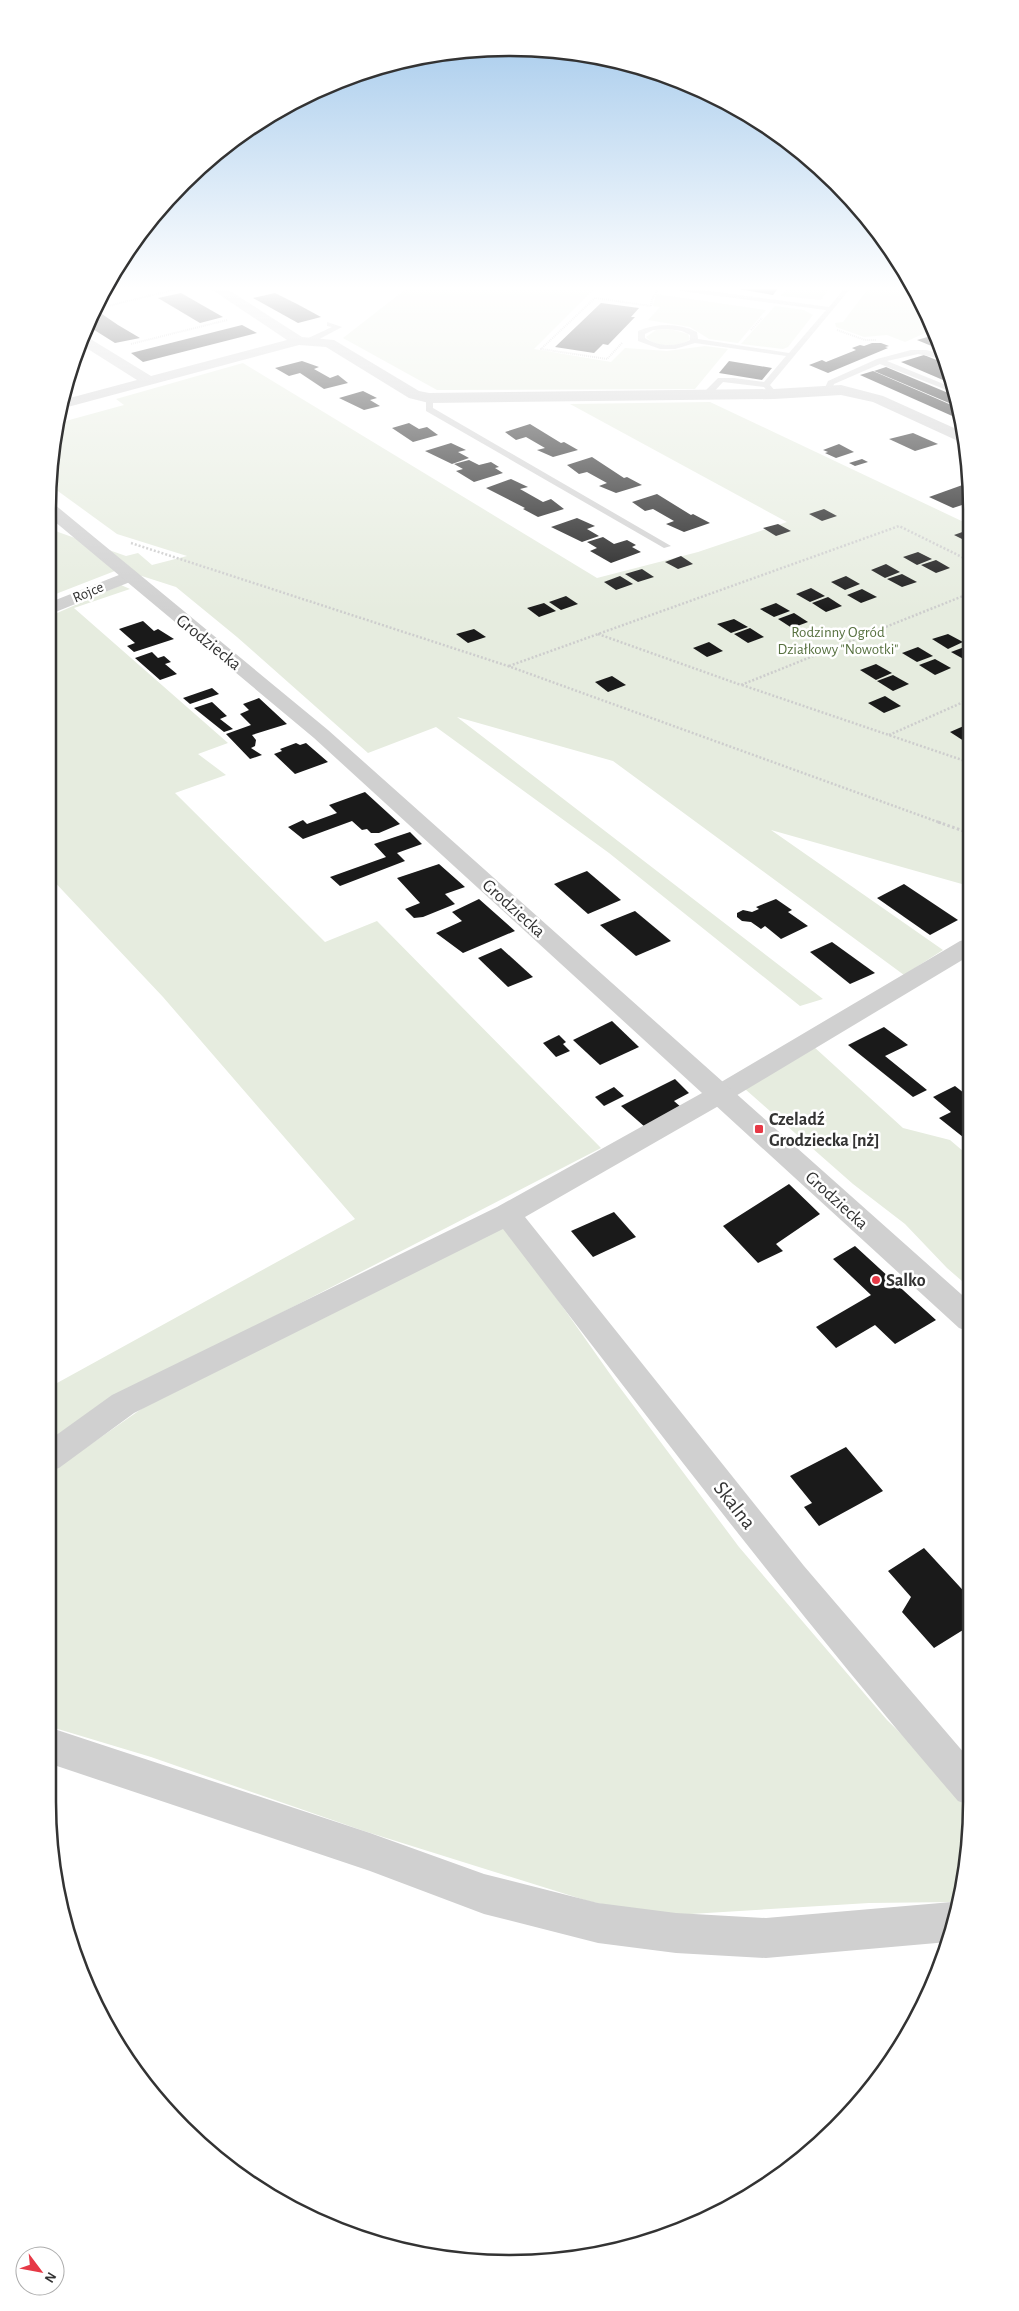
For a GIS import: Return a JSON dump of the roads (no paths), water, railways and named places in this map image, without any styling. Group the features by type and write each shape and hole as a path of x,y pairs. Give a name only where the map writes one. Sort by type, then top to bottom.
{"street":[{"path":"69,403 93,397"},
{"path":"423,397 537,397"},
{"path":"869,397 878,399 956,435"},
{"name":"Grodziecka","path":"56,515 321,734 963,1314"},
{"name":"Rojce","path":"56,606 128,576"},
{"path":"56,1452 123,1404 507,1214 963,957"},
{"name":"Skalna","path":"507,1214 772,1552 892,1700 963,1778"},
{"path":"56,1748 370,1852 484,1894 598,1923 676,1933 766,1938 946,1923"}],"lane":[{"path":"429,398 429,409 667,546"}],"place":[{"name":"Czeladź Grodziecka [nż]","path":"759,1129"},
{"name":"Salko","path":"876,1280"}],"park label":[{"name":"Rodzinny Ogród Działkowy \"Nowotki\"","path":"838,640"}]}
